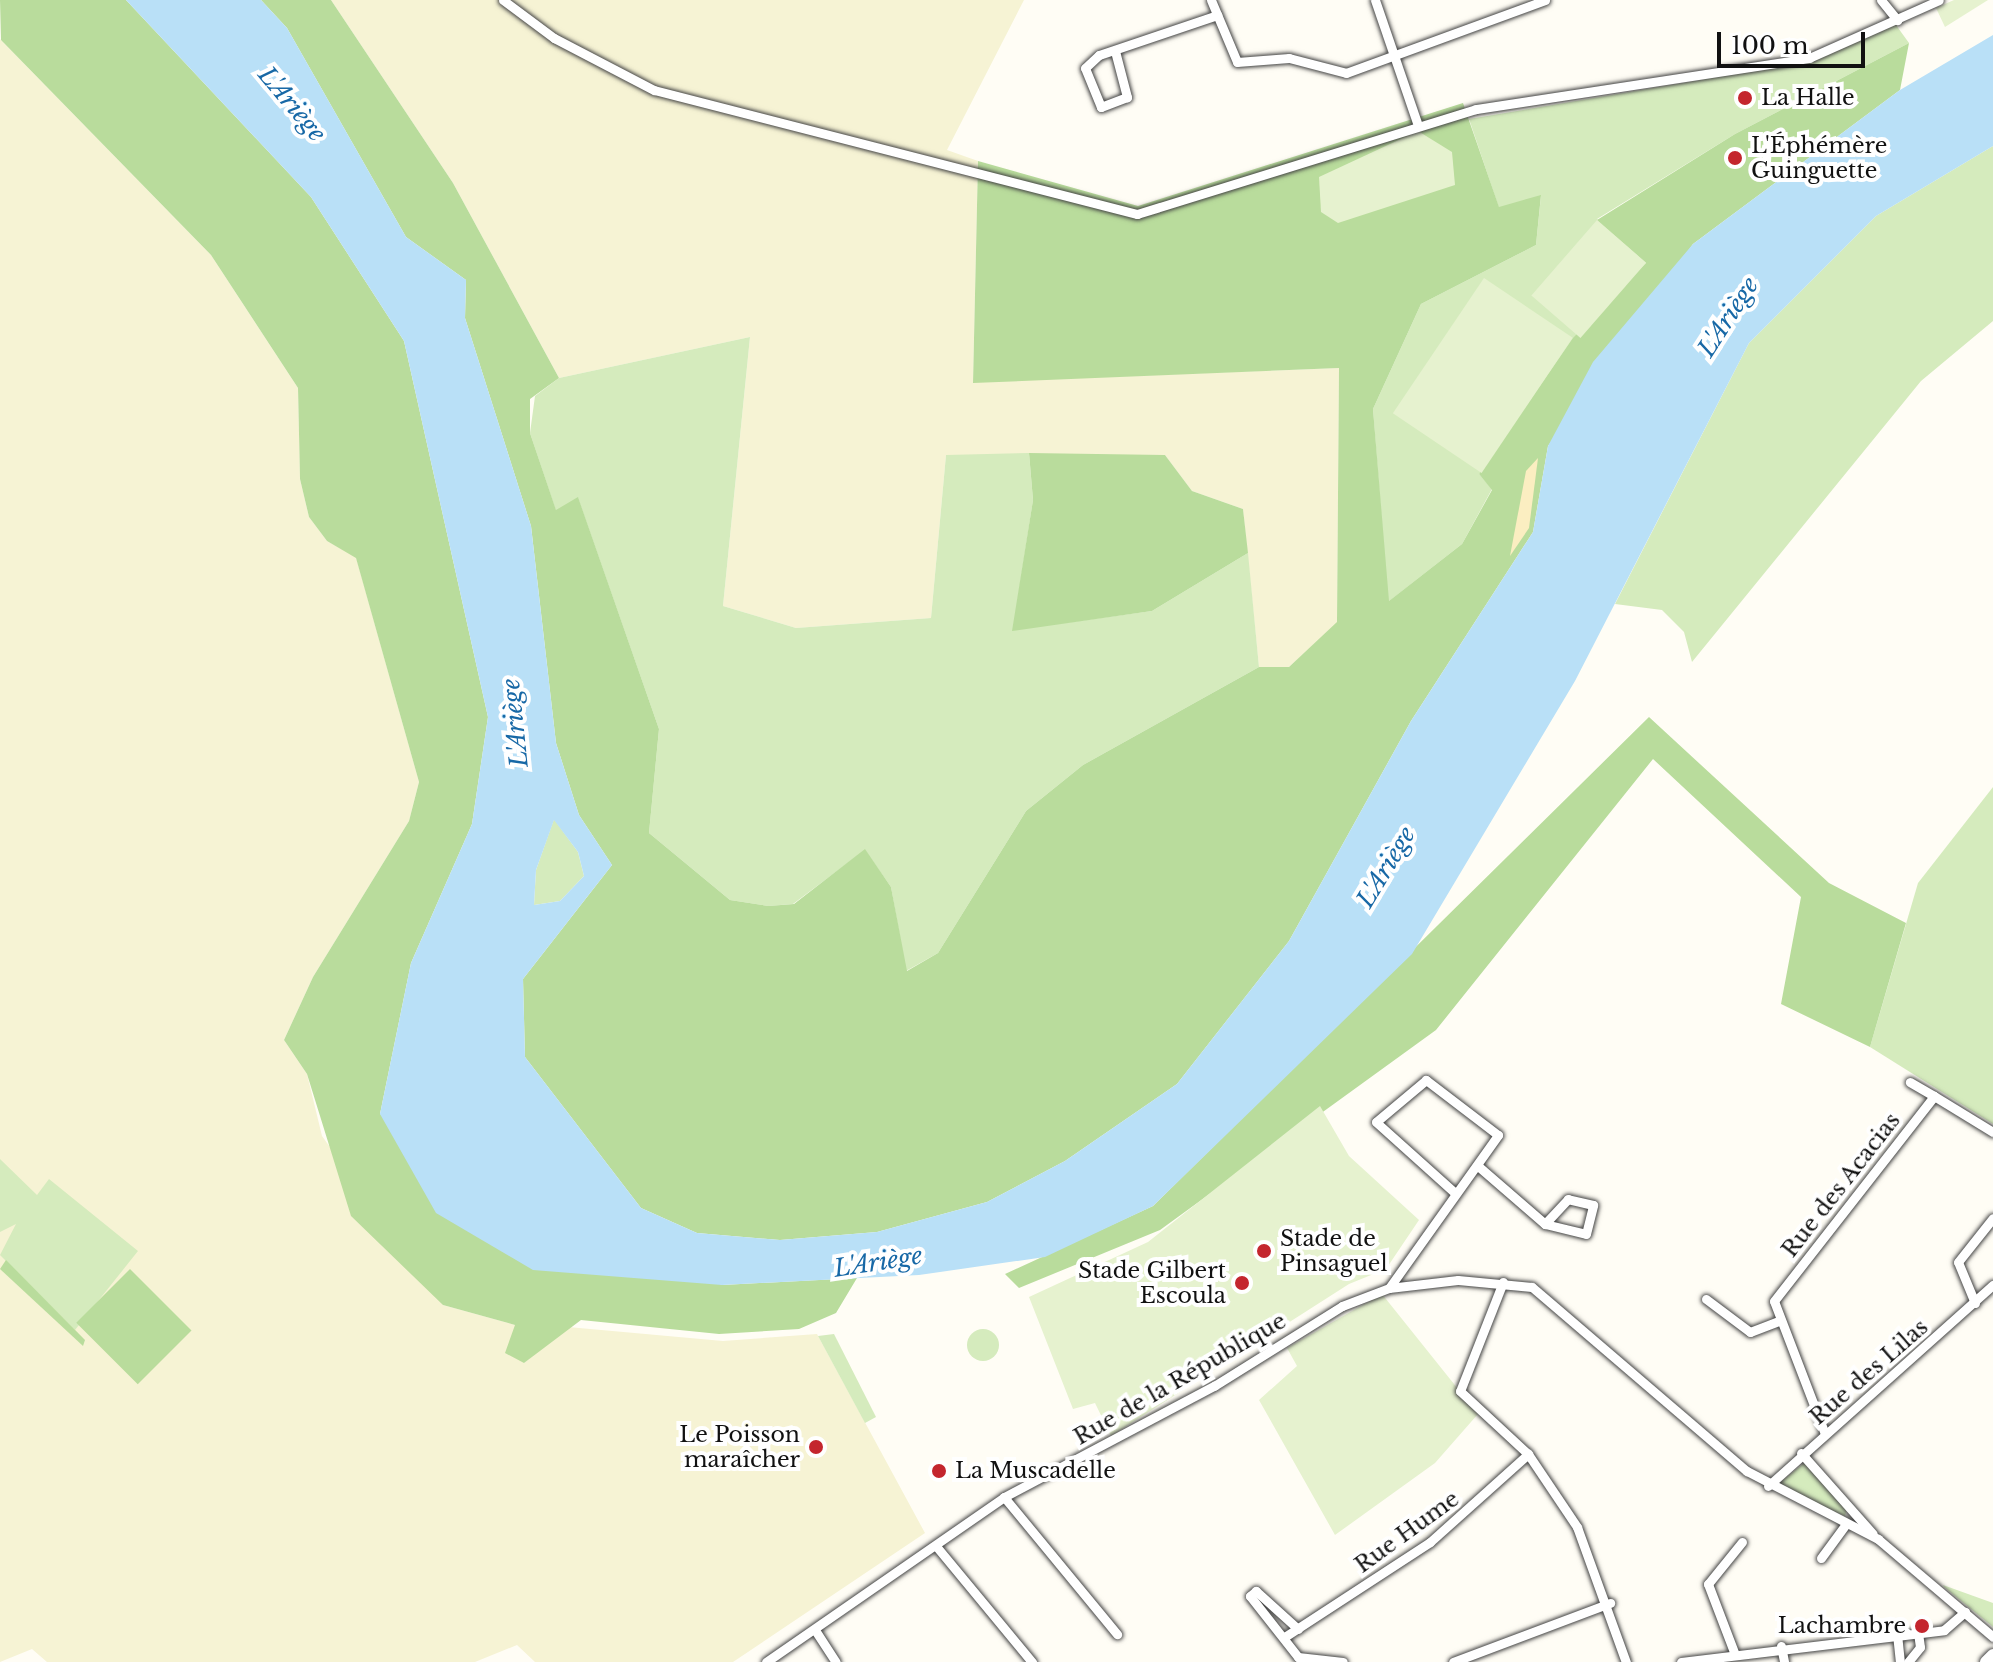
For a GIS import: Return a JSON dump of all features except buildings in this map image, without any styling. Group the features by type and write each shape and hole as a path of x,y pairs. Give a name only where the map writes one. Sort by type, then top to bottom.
{"street":[{"path":"503,0 554,38 654,90 1137,214 1417,123 1476,109 1809,58 1939,0"},
{"path":"1211,0 1237,62 1289,58 1346,73 1545,0"},
{"path":"1375,0 1417,123"},
{"path":"1881,0 1897,20"},
{"path":"1115,51 1127,97 1101,107 1085,68 1115,51 1217,15"},
{"path":"1389,1288 1455,1193 1496,1142 1495,1128 1435,1080 1378,1116 1378,1128 1455,1193"},
{"path":"1910,1082 1993,1132"},
{"name":"Rue des Acacias","path":"1778,1321 1774,1301 1934,1096"},
{"path":"1478,1166 1545,1224 1586,1234 1593,1205 1568,1199 1545,1224"},
{"path":"1975,1303 1958,1262 1993,1218"},
{"path":"1410,1256 1421,1283"},
{"path":"1503,1282 1460,1391 1528,1454 1577,1527 1610,1603 1626,1662"},
{"name":"Rue de la République","path":"766,1662 1004,1497 1214,1386 1342,1306 1389,1288 1421,1283 1503,1282 1532,1287 1563,1310 1768,1486 1878,1539"},
{"name":"Rue des Lilas","path":"1768,1486 1801,1453 1993,1285"},
{"path":"1706,1299 1750,1332 1778,1321 1825,1434"},
{"path":"1801,1453 1878,1539 1993,1637"},
{"name":"Rue Hume","path":"1286,1636 1430,1542 1528,1454"},
{"path":"1004,1497 1117,1634"},
{"path":"1821,1558 1846,1524"},
{"path":"1734,1652 1708,1584 1742,1542"},
{"path":"936,1546 1032,1662"},
{"path":"1298,1629 1256,1591 1250,1596 1286,1636 1298,1657 1343,1662"},
{"path":"1453,1662 1610,1603"},
{"path":"1681,1662 1781,1646 1949,1628 1965,1612"},
{"path":"815,1630 836,1662"},
{"path":"1908,1662 1920,1647 1918,1633"},
{"path":"1897,1634 1900,1662"},
{"path":"1781,1646 1784,1662"},
{"path":"1986,1662 1993,1655"}],"shaded area":[{"path":"331,0 1024,0 947,150 978,161 973,382 1339,368 1337,623 1289,667 1259,667 1243,509 1192,491 1165,455 946,455 931,618 796,628 723,606 750,337 559,378 453,183"},
{"path":"0,39 211,255 298,388 300,479 309,517 327,541 356,557 419,782 409,821 313,977 284,1040 307,1074 322,1136 443,1305 515,1325 524,1363 568,1327 723,1341 817,1334 925,1533 733,1662 535,1662 517,1645 475,1662 47,1662 32,1649 0,1662"}],"green space":[{"path":"0,0 126,0 311,197 404,341 488,717 472,824 411,963 380,1114 722,1285 857,1278 836,1313 799,1329 719,1334 581,1320 524,1363 505,1353 515,1325 443,1305 351,1216 307,1074 284,1040 313,977 409,821 419,782 356,558 327,541 309,517 300,479 298,388 211,255 1,40"},
{"path":"261,0 331,0 453,183 559,378 530,399 530,433 556,510 578,497 659,729 649,833 730,900 768,906 794,904 865,849 891,887 907,971 938,953 1026,811 1083,765 1259,667 1289,667 1337,622 1339,368 973,383 978,161 1138,206 1463,103 1499,207 1541,195 1536,245 1421,304 1373,409 1389,601 1462,544 1492,490 1479,474 1573,338 1646,263 1597,220 1735,134 1909,43 1900,90 1693,244 1548,446 1533,532 1411,721 1289,941 1177,1084 1065,1161 987,1202 877,1232 780,1240 697,1233 641,1208 525,1057 523,979 612,865 579,815 556,743 531,526 465,318 466,280 406,237 287,28"},
{"path":"1954,0 1988,0 1945,27 1936,8"},
{"path":"1896,25 1909,43 1735,134 1597,219 1646,263 1479,474 1492,489 1462,544 1388,602 1373,409 1421,304 1536,245 1541,196 1499,208 1469,119 1813,61"},
{"path":"1418,131 1452,152 1455,185 1338,223 1321,212 1319,177"},
{"path":"1993,146 1993,321 1921,381 1692,662 1684,632 1662,610 1615,604 1749,343 1876,216"},
{"path":"1597,220 1646,263 1580,338 1531,295"},
{"path":"1484,278 1573,338 1482,473 1393,413"},
{"path":"750,337 723,606 796,628 931,618 946,455 1029,453 1033,500 1013,630 1152,611 1248,553 1259,667 1083,765 1026,811 938,953 906,971 891,887 865,850 793,904 768,906 730,900 649,833 659,729 578,498 556,511 530,433 535,396 559,378"},
{"path":"1029,453 1165,455 1192,491 1243,509 1248,553 1152,611 1012,631 1033,500"},
{"path":"1649,717 1829,883 1906,923 1870,1047 1781,1004 1801,897 1653,759 1436,1030 1160,1230 1019,1288 1005,1274 1153,1206"},
{"path":"1993,787 1993,1124 1870,1047 1918,883"},
{"path":"554,819 578,852 584,876 560,901 534,905 536,870"},
{"name":"Stade de Pinsaguel","path":"1320,1106 1349,1156 1419,1220 1386,1269 1349,1284 1111,1436 1095,1403 1073,1409 1029,1297 1148,1242"},
{"path":"0,1159 37,1195 49,1179 138,1251 75,1330 0,1255 16,1224 0,1232"},
{"path":"6,1260 85,1340 83,1346 0,1269"},
{"path":"130,1269 192,1331 138,1384 76,1323"},
{"path":"1382,1294 1478,1414 1435,1463 1335,1535 1259,1400 1297,1366 1287,1348"},
{"path":"983,1329 994,1334 999,1345 994,1356 983,1361 972,1356 967,1345 972,1334"},
{"path":"834,1334 876,1417 865,1423 818,1336"},
{"path":"1804,1463 1847,1509 1845,1516 1776,1486"},
{"path":"1944,1587 1993,1603 1993,1627"}],"sand":[{"path":"1538,458 1529,528 1510,556 1526,471"}],"water":[{"name":"L'Ariège","path":"126,0 261,0 287,28 406,237 466,280 465,318 531,526 556,743 579,815 612,865 523,979 525,1057 641,1208 697,1233 780,1240 877,1232 987,1202 1065,1161 1177,1084 1289,941 1411,721 1533,532 1548,446 1593,362 1693,244 1900,90 1993,35 1993,146 1876,216 1749,343 1575,681 1412,954 1153,1206 1045,1257 919,1275 722,1285 533,1270 436,1213 380,1114 411,963 472,824 488,717 404,341 311,197","holes":["554,820 578,852 584,876 560,901 534,905 536,870"]}],"place":[{"name":"La Halle","path":"1745,98"},
{"name":"L'Éphémère Guinguette","path":"1735,158"},
{"name":"Stade de Pinsaguel","path":"1264,1251"},
{"name":"Stade Gilbert Escoula","path":"1242,1283"},
{"name":"Le Poisson maraîcher","path":"816,1447"},
{"name":"La Muscadelle","path":"939,1471"},
{"name":"Lachambre","path":"1922,1626"}]}
